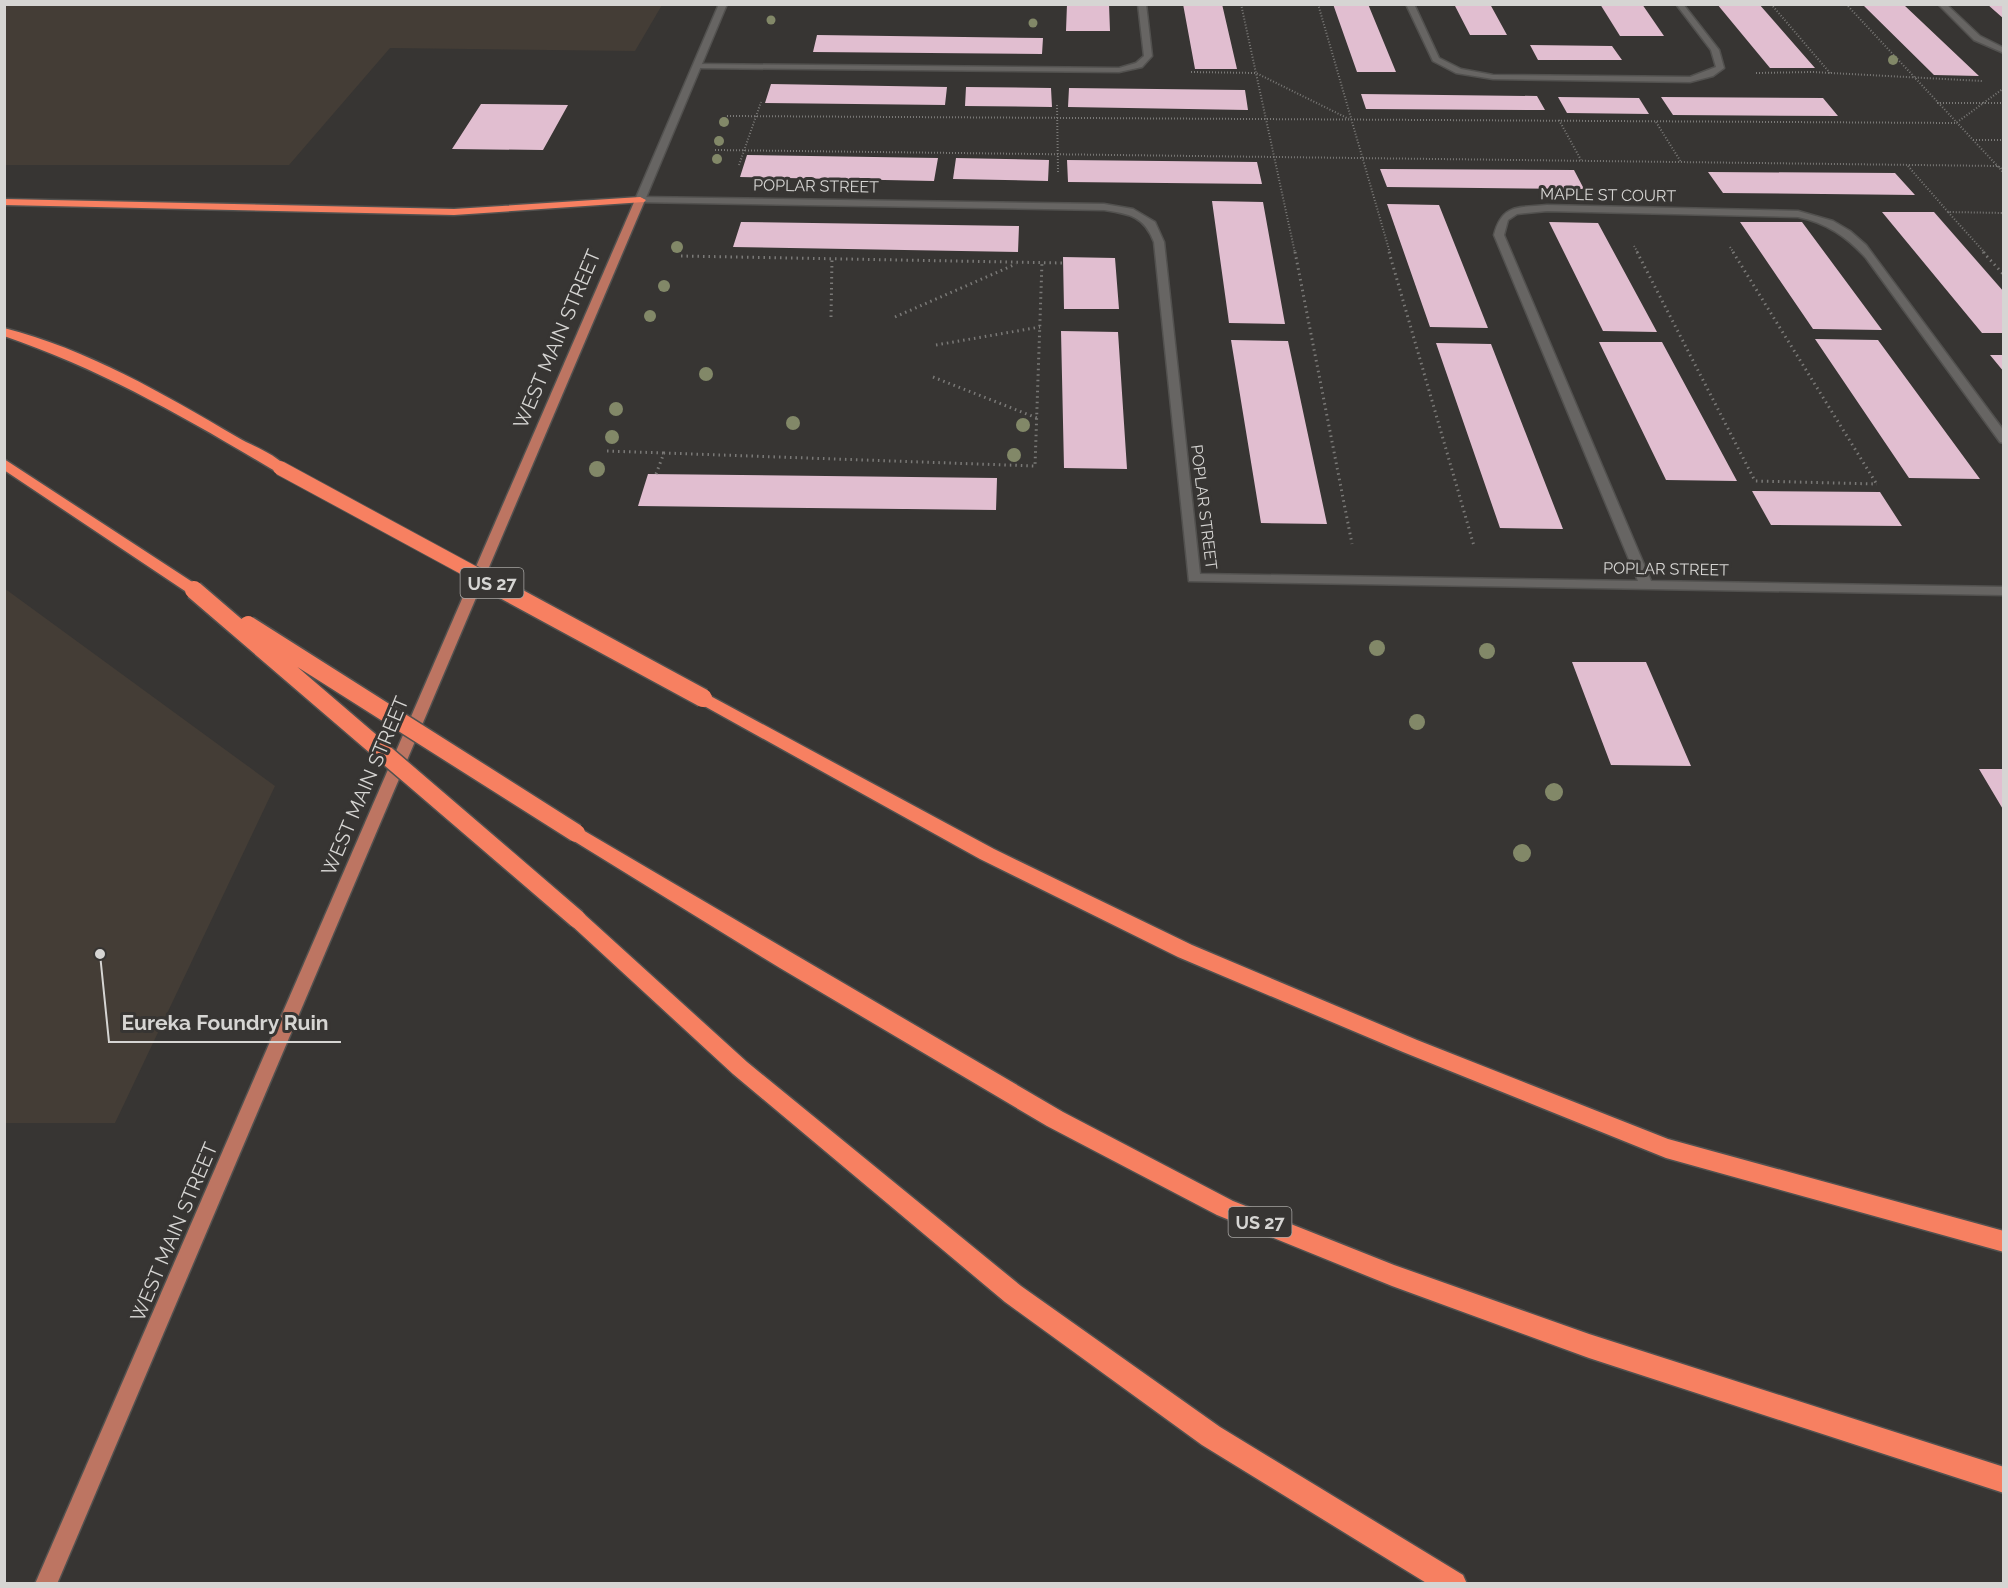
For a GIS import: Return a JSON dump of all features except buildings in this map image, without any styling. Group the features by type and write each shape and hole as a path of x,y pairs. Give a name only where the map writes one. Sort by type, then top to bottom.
{"highway":[{"path":"4,202 454,212 640,200"},
{"name":"US 27","path":"4,332 80,361 146,391 280,468 1018,869 1185,951 1389,1037 1666,1148 1952,1230 2004,1242"},
{"name":"US 27","path":"4,463 194,590 576,833 787,962 1055,1119 1225,1208 1392,1275 1589,1346 2004,1480"},
{"path":"194,590 578,919 740,1068 1013,1293 1211,1436 1454,1584"}],"main road":[{"name":"WEST MAIN STREET","path":"46,1584 640,200"}],"street":[{"name":"WEST MAIN STREET","path":"640,200 723,4"},
{"path":"697,66 1119,70 1139,65 1148,56 1142,4"},
{"path":"1410,4 1436,59 1459,71 1493,77 1690,80 1710,74 1720,68 1715,50 1679,4"},
{"path":"1941,4 1977,38 2004,51"},
{"name":"POPLAR STREET","path":"640,200 1104,207 1130,211 1152,224 1159,242 1194,578 2004,591"},
{"name":"MAPLE ST COURT","path":"1646,585 1499,235 1503,219 1514,211 1547,208 1798,214 1832,223 1852,235 1870,256 2004,440"}],"path":[{"path":"1241,4 1276,157 1359,580"},
{"path":"1318,4 1349,119 1484,582"},
{"path":"1772,4 1831,73"},
{"path":"1846,4 1914,80 2004,171"},
{"path":"727,201 774,67"},
{"path":"1058,71 1058,206"},
{"path":"1191,72 1256,72 1349,119"},
{"path":"1754,73 1831,73 1914,80 1992,81"},
{"path":"727,116 1956,123 2004,88"},
{"path":"1936,103 2004,103"},
{"path":"1559,120 1581,161"},
{"path":"1656,122 1681,162"},
{"path":"1972,140 2004,140"},
{"path":"715,150 1997,166"},
{"path":"1907,165 2004,275"},
{"path":"1615,210 1755,481 1877,484 1727,244"},
{"path":"1948,212 2004,213"},
{"path":"681,256 1063,263"},
{"path":"831,317 832,259"},
{"path":"895,317 1020,262"},
{"path":"607,451 1035,466 1042,262"},
{"path":"936,345 1040,327"},
{"path":"933,377 1037,418"},
{"path":"656,474 664,453"}],"shaded area":[{"path":"5,4 662,5 635,51 390,48 289,165 5,165"},
{"path":"4,588 275,786 115,1123 5,1123"}],"place":[{"name":"Eureka Foundry Ruin","path":"100,954"}]}
